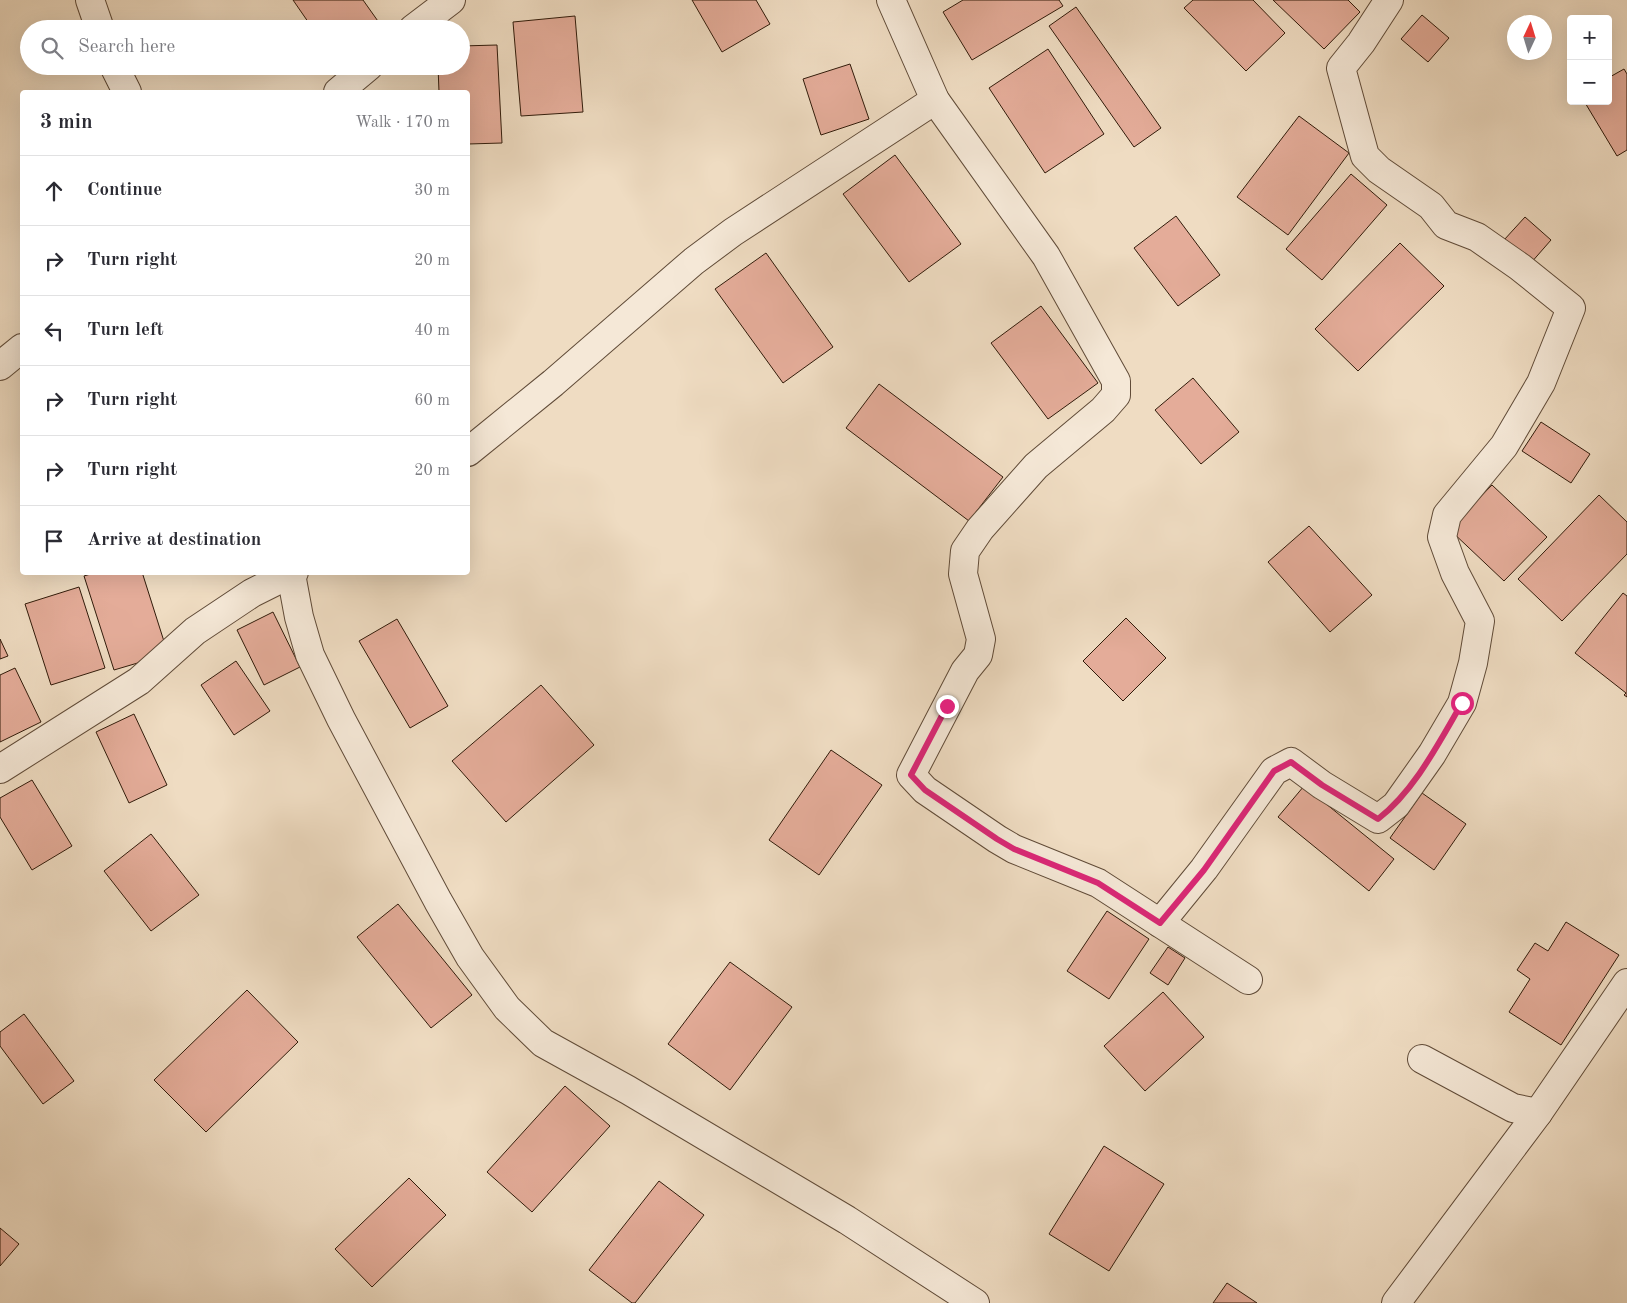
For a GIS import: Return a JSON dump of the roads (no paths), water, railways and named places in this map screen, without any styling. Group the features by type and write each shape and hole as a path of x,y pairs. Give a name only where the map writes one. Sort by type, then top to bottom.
{"street":[{"path":"90,0 97,20"},
{"path":"425,20 451,0"},
{"path":"891,0 935,100 1046,256 1116,381 1116,395 1103,410 1036,466 980,529 965,551 963,574 981,639 978,655 965,671 911,775 925,790 997,839 1014,849 1098,883 1248,980"},
{"path":"1160,923 1204,870 1274,771 1291,762 1322,785 1378,819 1396,805 1432,754 1462,703 1473,663 1480,621 1455,573 1442,537 1447,515 1504,446 1541,383 1571,308 1520,267 1477,237 1446,225 1432,206 1379,170 1365,156 1341,68 1362,43 1389,0"},
{"path":"118,75 126,90"},
{"path":"340,90 358,75"},
{"path":"470,450 553,384 694,261 725,238 935,100"},
{"path":"0,366 20,350"},
{"path":"0,769 139,681 195,631 252,593 289,575"},
{"path":"293,575 299,617 310,656 337,711 442,909 470,957 507,1008 543,1043 628,1090 847,1220 975,1303"},
{"path":"1396,1303 1538,1113 1627,983"},
{"path":"1422,1059 1513,1108 1538,1113"}]}
